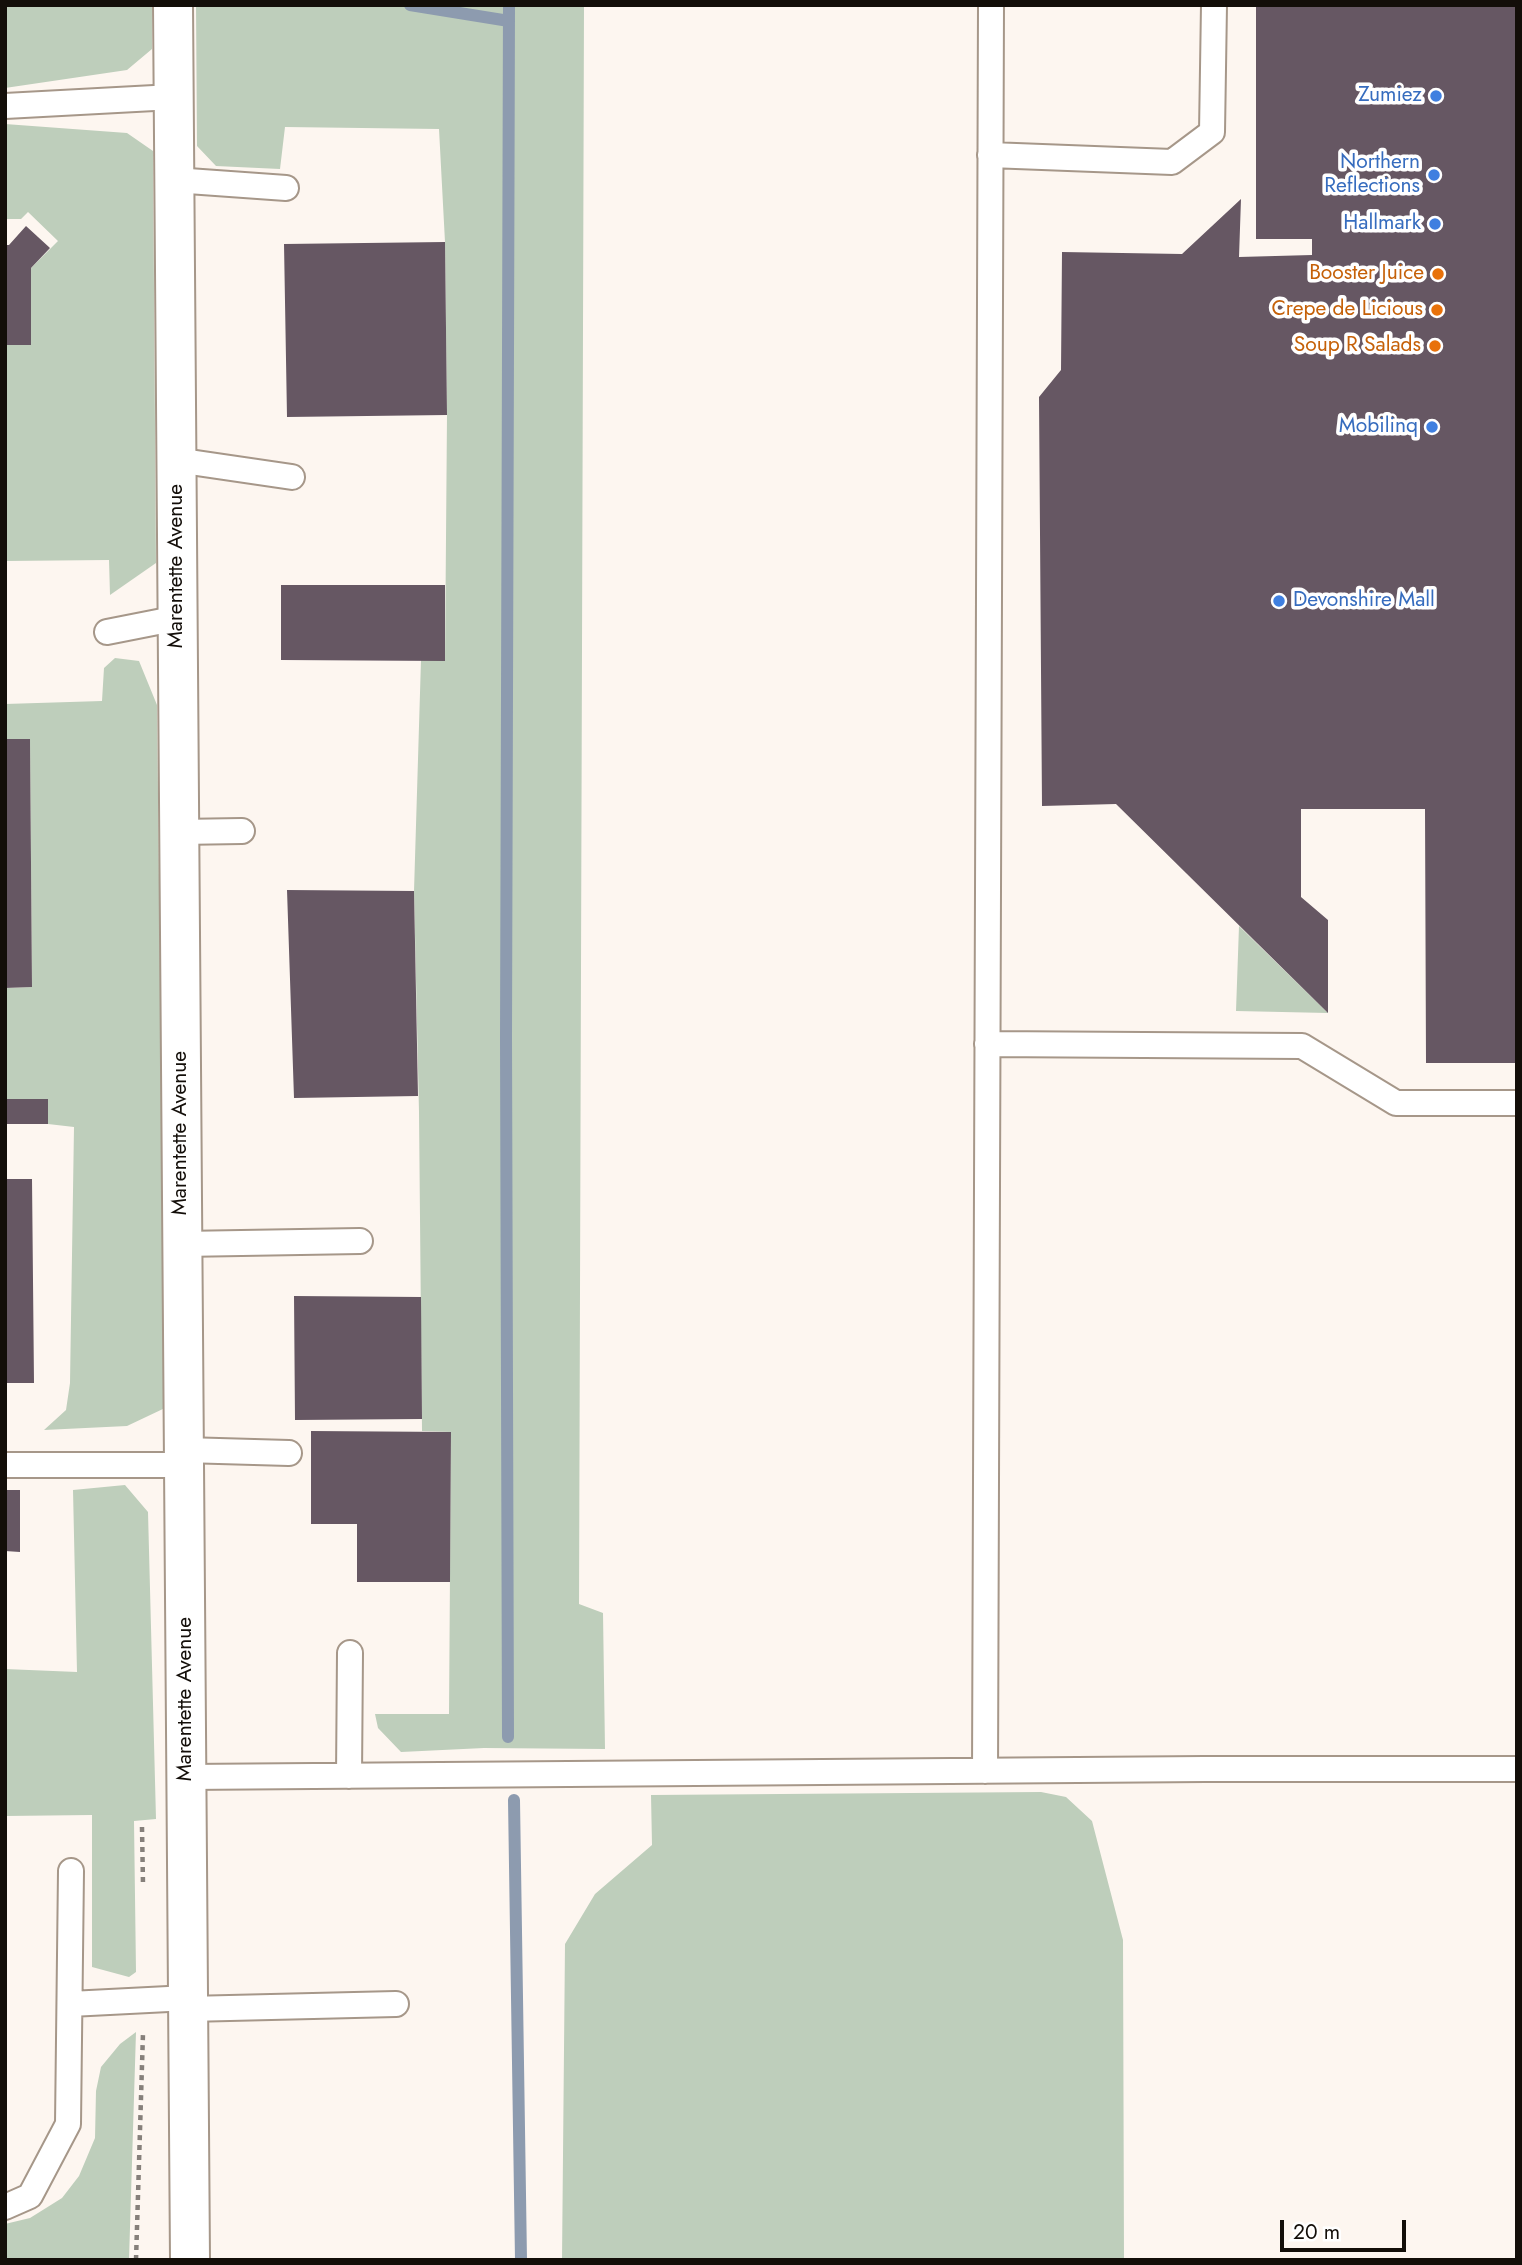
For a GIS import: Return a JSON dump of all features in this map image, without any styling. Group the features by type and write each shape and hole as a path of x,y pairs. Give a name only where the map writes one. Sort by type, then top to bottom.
{"street":[{"name":"Marentette Avenue","path":"173,5 190,2260"}],"lane":[{"path":"985,1771 990,5"},
{"path":"990,155 1172,162 1212,132 1214,5"},
{"path":"5,106 173,97"},
{"path":"174,180 286,188"},
{"path":"176,460 292,477"},
{"path":"107,632 178,618"},
{"path":"179,832 242,831"},
{"path":"987,1044 1301,1046 1396,1103 1517,1102"},
{"path":"182,1244 360,1241"},
{"path":"5,1465 289,1454"},
{"path":"349,1776 350,1653"},
{"path":"186,1777 1517,1769"},
{"path":"5,2207 30,2196 68,2124 71,1871"},
{"path":"70,2004 396,2004"}],"path":[{"path":"136,2260 143,2041"}],"green space":[{"path":"5,5 152,5 152,49 127,70 5,88"},
{"path":"196,5 584,5 579,1604 603,1613 605,1749 484,1748 401,1752 378,1728 375,1714 449,1714 451,1432 422,1431 414,891 421,660 445,660 447,415 445,242 439,129 285,127 280,169 216,166 197,146"},
{"path":"5,124 127,133 153,151 156,563 110,595 109,560 5,561 5,345 31,268 58,241 28,212 21,219 5,219"},
{"path":"115,658 139,661 157,705 165,1408 127,1426 44,1430 66,1410 70,1383 74,1127 48,1124 48,1099 5,1099 5,988 32,987 30,739 5,739 5,704 102,701 104,668"},
{"path":"1239,926 1328,1013 1236,1011"},
{"path":"125,1485 148,1512 156,1819 134,1821 136,1972 129,1977 92,1967 92,1815 5,1816 5,1669 77,1672 73,1490"},
{"path":"1041,1792 1066,1797 1092,1821 1123,1940 1124,2260 562,2260 565,1944 595,1894 652,1845 651,1795"},
{"path":"136,2032 129,2260 5,2260 5,2224 30,2218 62,2198 79,2176 95,2138 96,2091 101,2067 120,2044"}],"building":[{"name":"Devonshire Mall","path":"1256,5 1517,5 1517,1063 1426,1063 1425,809 1301,809 1301,897 1328,920 1328,1013 1116,804 1042,806 1039,397 1061,370 1062,252 1182,254 1241,199 1239,257 1312,255 1312,239 1256,239"},
{"path":"26,226 50,248 31,268 31,345 5,345 5,245 9,245"},
{"path":"445,242 447,415 287,417 284,244"},
{"path":"281,585 445,585 445,661 281,660"},
{"path":"5,739 30,739 32,987 5,988"},
{"path":"287,890 414,891 418,1096 294,1098"},
{"path":"5,1099 48,1099 48,1124 5,1124"},
{"path":"5,1179 32,1179 34,1383 5,1383"},
{"path":"294,1296 421,1297 422,1419 295,1420"},
{"path":"311,1431 451,1432 450,1582 357,1582 357,1524 311,1524"},
{"path":"5,1490 20,1490 20,1552 5,1551"}],"waterway":[{"path":"410,5 509,21"},
{"path":"508,1737 506,1038 509,5"},
{"path":"514,1800 521,2260"}],"place":[{"name":"Zumiez","path":"1436,96"},
{"name":"Northern Reflections","path":"1434,175"},
{"name":"Hallmark","path":"1435,224"},
{"name":"Booster Juice","path":"1438,274"},
{"name":"Crepe de Licious","path":"1437,310"},
{"name":"Soup R Salads","path":"1435,346"},
{"name":"Mobilinq","path":"1432,427"},
{"name":"Devonshire Mall","path":"1279,601"}]}
